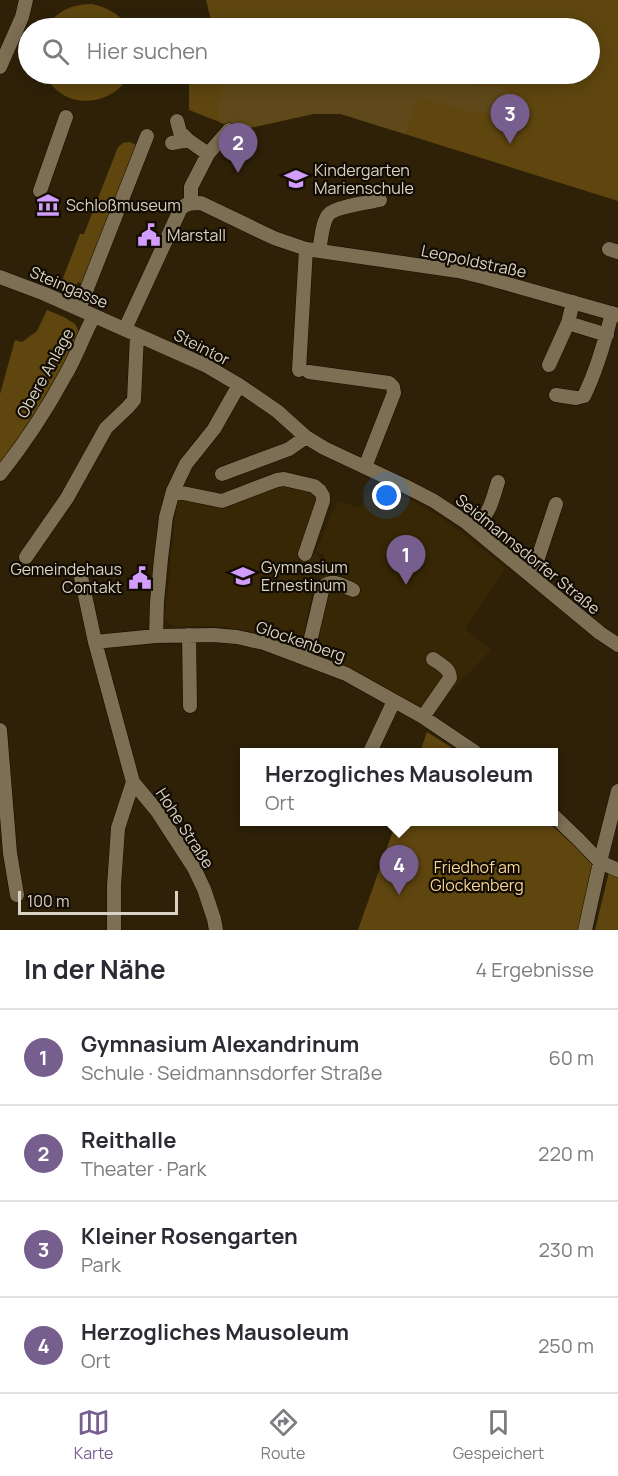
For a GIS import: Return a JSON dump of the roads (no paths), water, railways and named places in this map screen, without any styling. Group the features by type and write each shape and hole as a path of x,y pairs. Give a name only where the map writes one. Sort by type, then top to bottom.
{"street":[{"path":"22,18 26,0"},
{"path":"0,67 18,26"},
{"path":"40,191 66,117"},
{"path":"177,121 180,132 208,154"},
{"path":"26,557 67,498 106,428 134,400 131,332 180,210 191,203 191,188 208,154 229,130"},
{"path":"79,309 147,136"},
{"path":"172,143 188,140"},
{"path":"365,467 393,393 393,387 389,383 304,371 313,250 329,213 337,209 380,200"},
{"name":"Leopoldstraße","path":"191,203 201,203 274,238 313,250 458,271 615,314"},
{"name":"Steingasse","path":"0,277 131,332"},
{"path":"549,365 568,323 573,302"},
{"path":"556,395 576,398 584,396 615,314"},
{"name":"Obere Anlage","path":"0,474 41,417 67,373 94,316"},
{"path":"568,323 607,335"},
{"name":"Steintor","path":"131,332 205,365 262,400"},
{"path":"156,636 160,559 166,517 173,491 186,464 214,429 239,385"},
{"name":"Seidmannsdorfer Straße","path":"262,400 306,437 324,448 434,501 474,528 600,633 618,645"},
{"path":"222,474 290,449 306,437"},
{"path":"173,491 222,501 277,480 292,480 314,486 320,491 323,501 305,554"},
{"path":"474,528 485,518 498,482"},
{"path":"532,576 556,504"},
{"path":"80,572 95,642"},
{"path":"306,659 323,587 330,582 335,582 353,590"},
{"path":"189,634 190,706"},
{"name":"Glockenberg","path":"95,642 156,636 213,634 264,643 346,674 423,717 468,748"},
{"name":"Hohe Straße","path":"95,642 133,782 157,811 194,868 204,889 216,930"},
{"path":"423,717 450,678 447,669 433,659"},
{"path":"372,748 394,701"},
{"path":"0,730 10,853 17,895"},
{"name":"Hohe Straße","path":"114,930 118,828 133,782"},
{"path":"585,930 618,791"},
{"path":"558,820 600,862 618,870"}],"place":[{"name":"Kleiner Rosengarten","path":"510,144"},
{"name":"Reithalle","path":"238,173"},
{"name":"Kindergarten Marienschule","path":"296,179"},
{"name":"Schloßmuseum","path":"48,205"},
{"name":"Marstall","path":"149,235"},
{"name":"Gymnasium Ernestinum","path":"243,576"},
{"name":"Gemeindehaus Contakt","path":"140,578"},
{"name":"Gymnasium Alexandrinum","path":"406,585"},
{"name":"Herzogliches Mausoleum","path":"399,895"}],"park label":[{"name":"Friedhof am Glockenberg","path":"477,876"}]}
